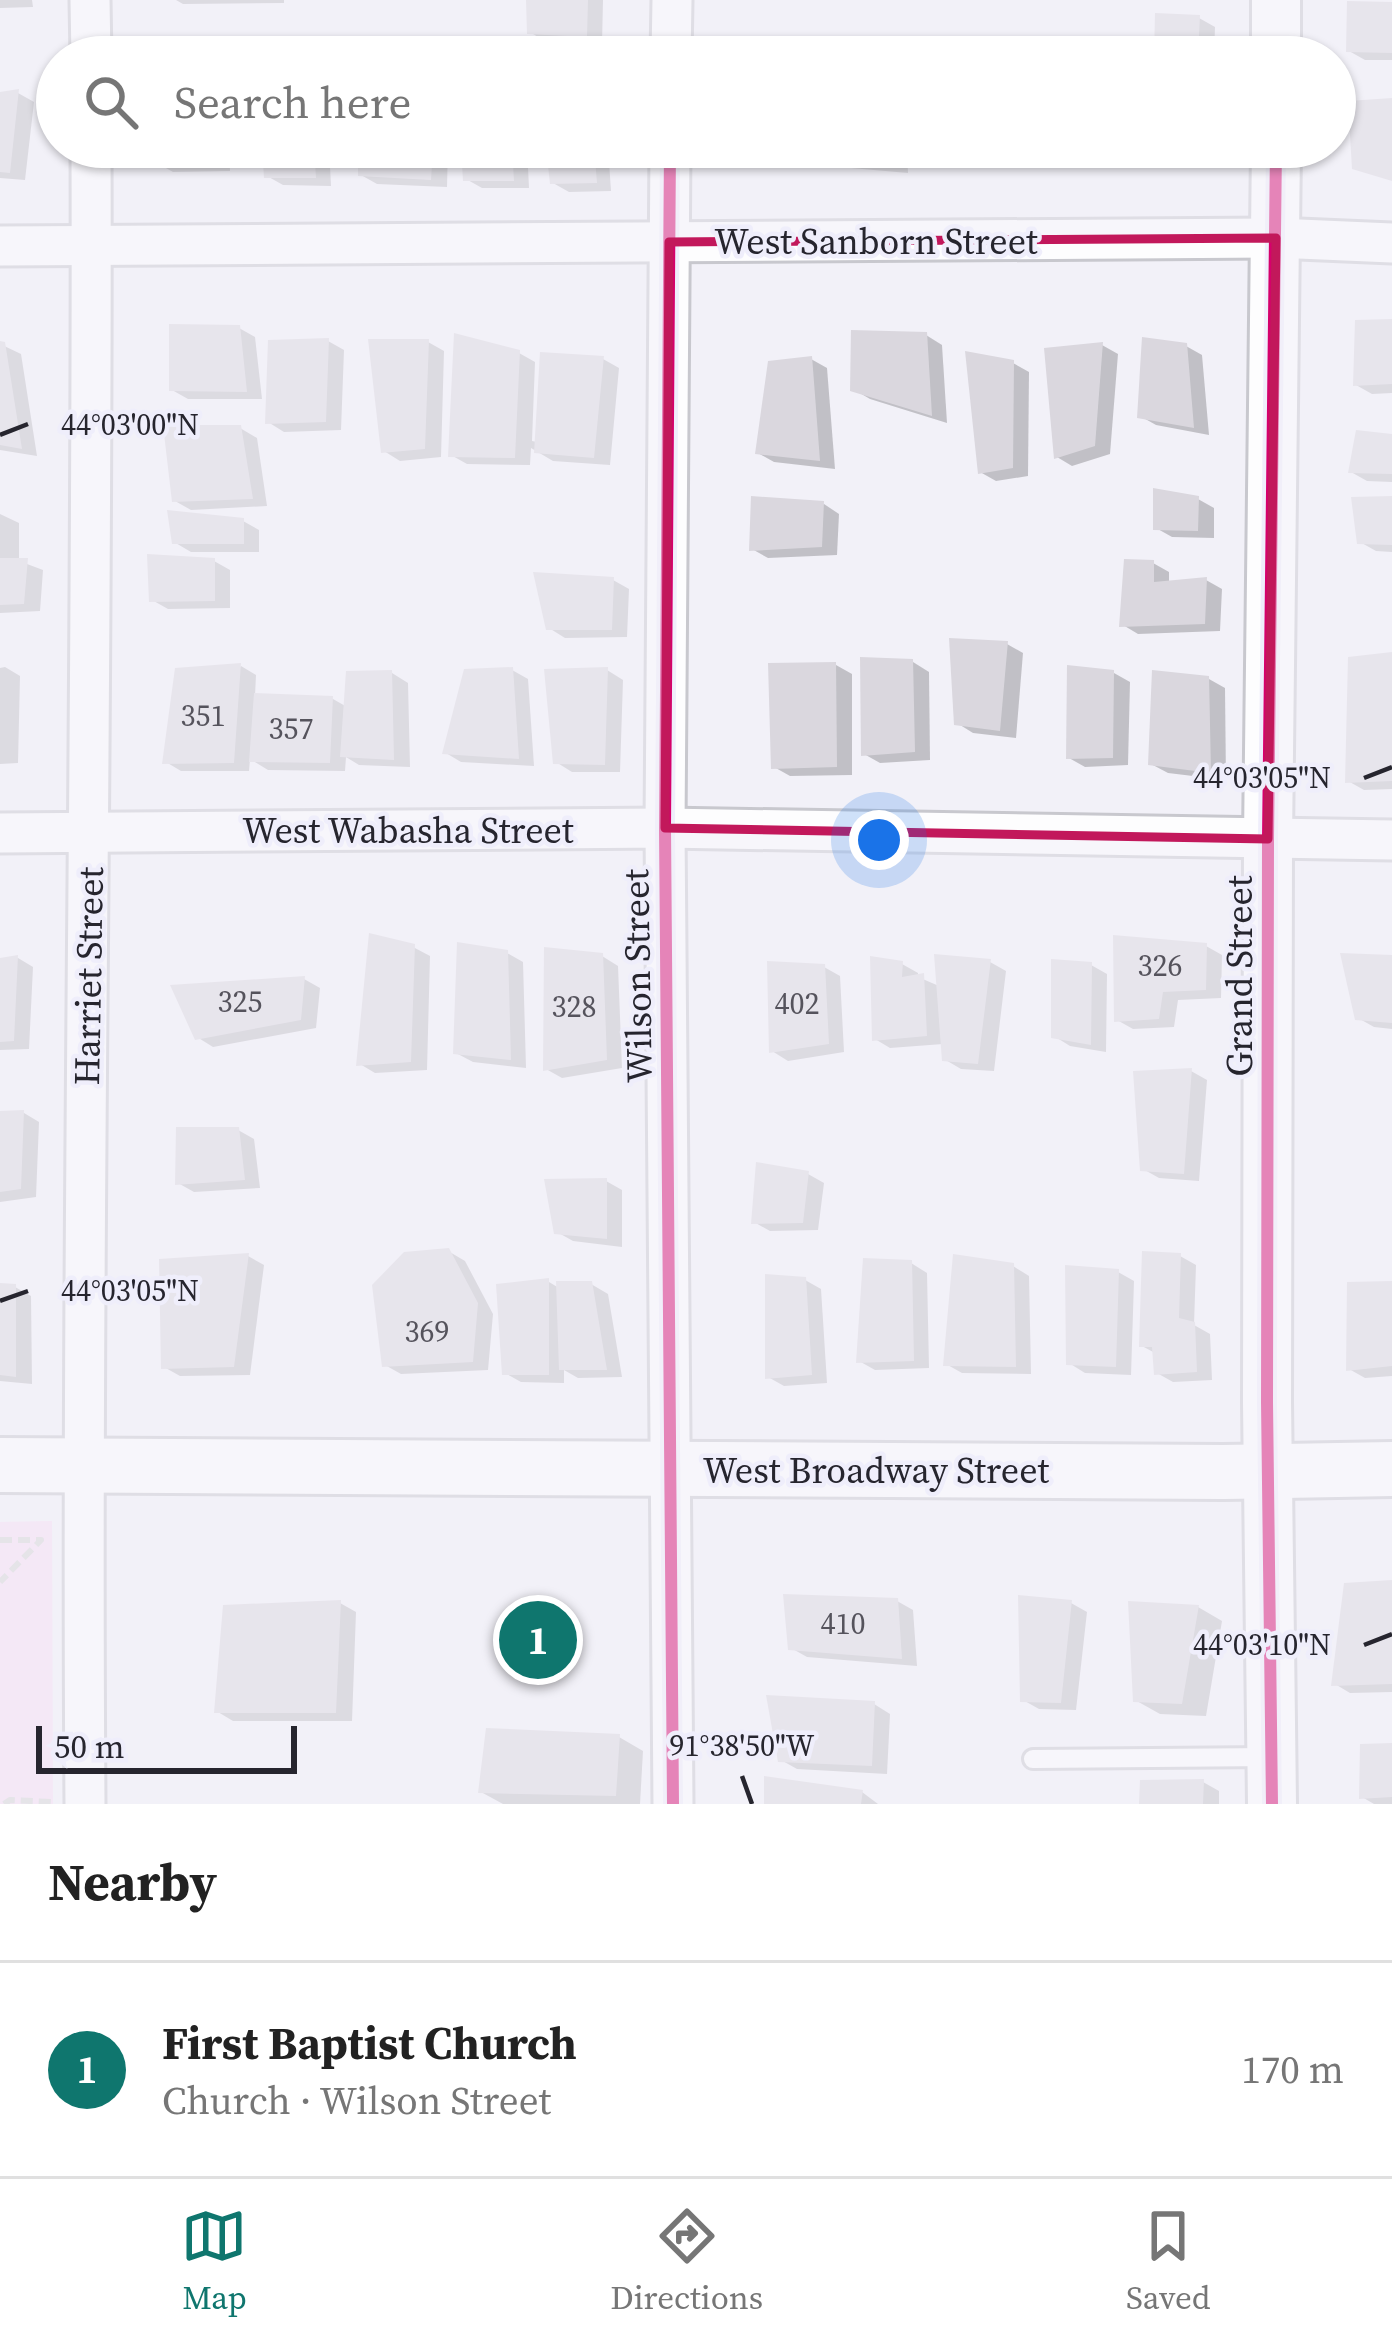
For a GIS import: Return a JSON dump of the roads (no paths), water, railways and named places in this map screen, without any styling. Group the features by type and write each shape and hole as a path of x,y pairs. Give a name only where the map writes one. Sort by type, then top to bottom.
{"main road":[{"name":"West Broadway Street","path":"0,1465 1392,1469"}],"street":[{"path":"90,0 91,36"},
{"path":"671,36 672,0"},
{"path":"1276,0 1276,36"},
{"name":"Harriet Street","path":"85,1804 82,1465 91,168"},
{"name":"Wilson Street","path":"670,168 665,828 673,1804"},
{"name":"Grand Street","path":"1272,1780 1268,838 1276,168"},
{"name":"West Sanborn Street","path":"0,246 1276,238 1392,243"},
{"name":"West Wabasha Street","path":"0,832 665,828 1392,841"}],"lane":[{"path":"1033,1760 1272,1780"}],"place":[{"name":"First Baptist Church","path":"538,1640"}]}
